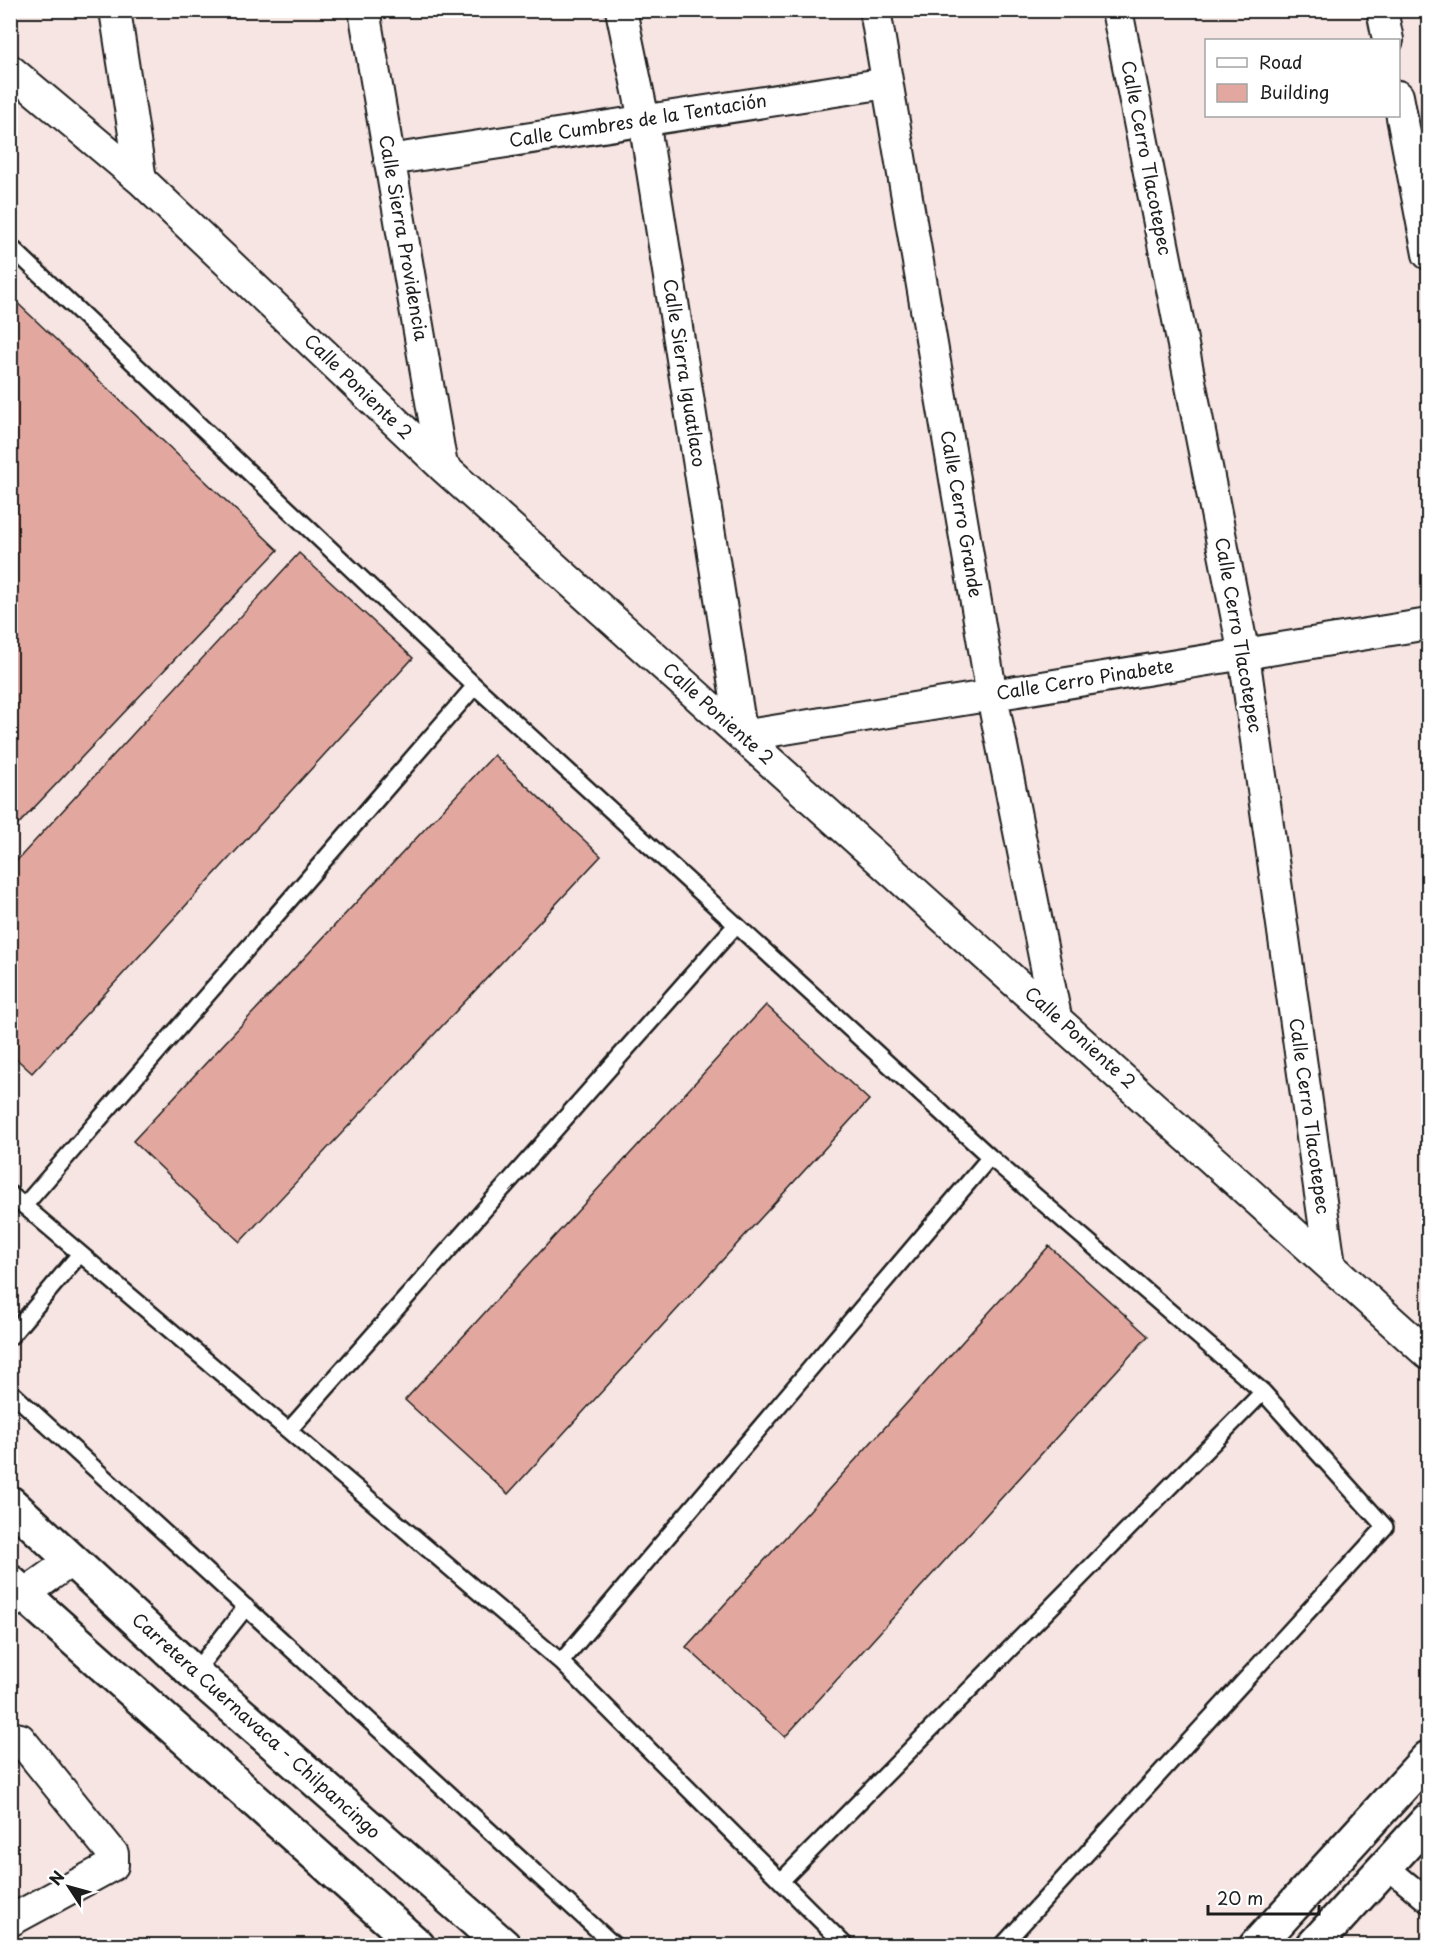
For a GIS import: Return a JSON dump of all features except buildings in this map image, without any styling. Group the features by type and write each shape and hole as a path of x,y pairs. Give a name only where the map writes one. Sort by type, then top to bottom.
{"main road":[{"name":"Carretera Cuernavaca - Chilpancingo","path":"10,1503 194,1673 504,1946"},
{"path":"15,1594 418,1946"},
{"path":"1256,1946 1428,1758"},
{"path":"1313,1946 1428,1820"}],"street":[{"path":"115,10 141,180"},
{"name":"Calle Sierra Providencia","path":"364,10 442,466"},
{"name":"Calle Sierra Iguatlaco","path":"621,10 644,120 742,736"},
{"name":"Calle Cerro Grande","path":"875,10 992,696 1056,1017"},
{"name":"Calle Cerro Tlacotepec","path":"1117,10 1244,655 1330,1265"},
{"path":"1382,10 1388,39"},
{"name":"Calle Poniente 2","path":"10,70 141,180 442,466 1428,1354"},
{"name":"Calle Cumbres de la Tentación","path":"389,160 887,83"},
{"path":"1400,107 1428,255"},
{"name":"Calle Cerro Pinabete","path":"742,736 1428,624"},
{"path":"15,1594 72,1560"},
{"path":"10,1737 20,1739 113,1854 113,1865 10,1921"},
{"path":"1386,1866 1428,1901"}],"lane":[{"path":"10,246 476,686 736,925 990,1157 1263,1392 1385,1527 1002,1946"},
{"path":"24,1206 476,686"},
{"path":"290,1430 736,925"},
{"path":"561,1662 990,1157"},
{"path":"10,1194 79,1255 290,1430 561,1662 846,1946"},
{"path":"10,1337 79,1255"},
{"path":"10,1391 615,1946"},
{"path":"782,1880 1263,1392"},
{"path":"194,1673 246,1606"}]}
